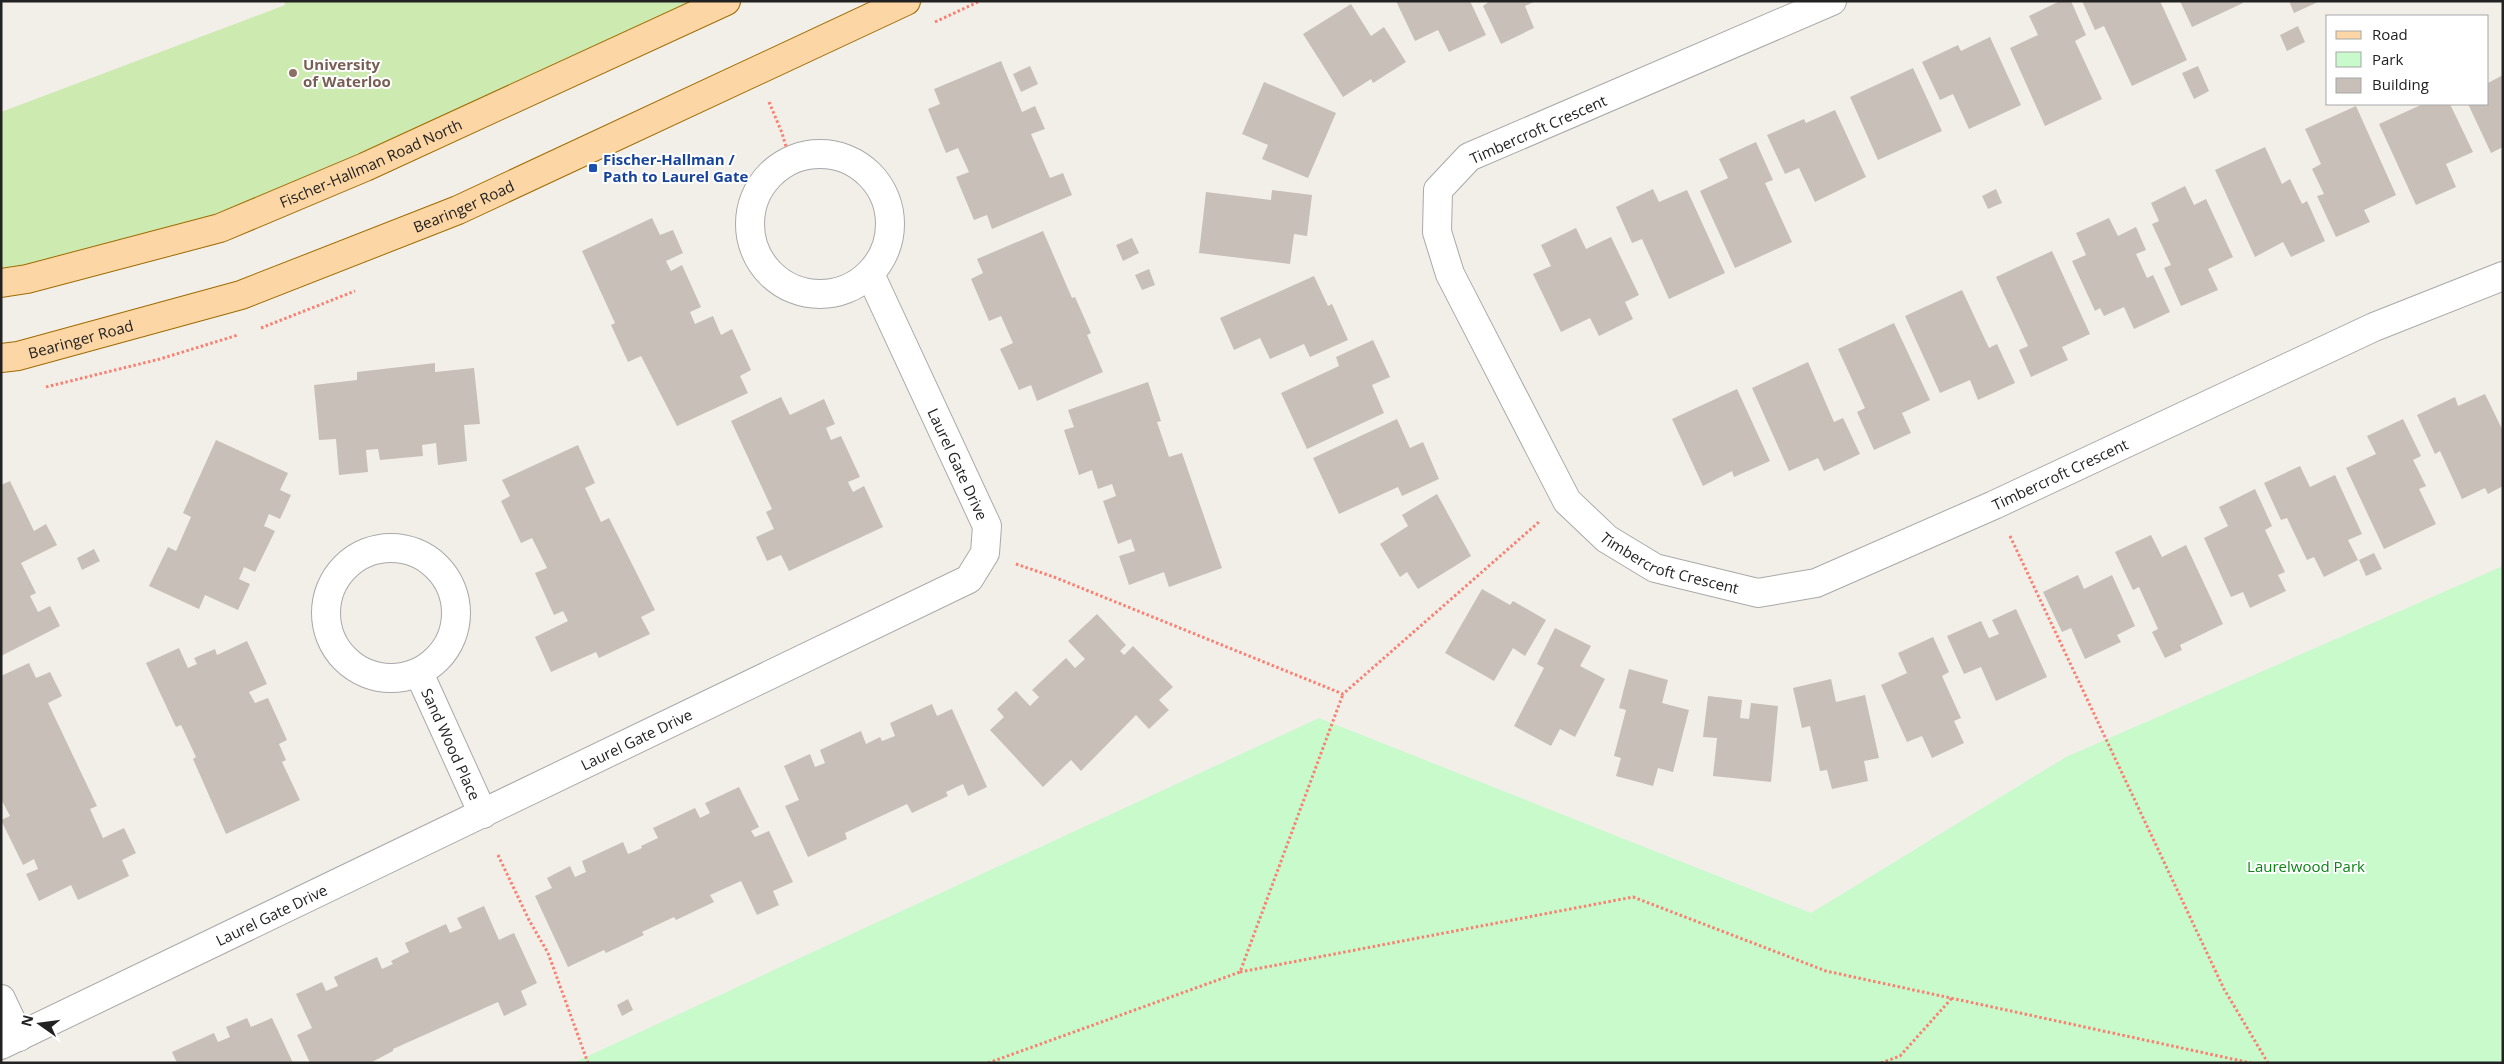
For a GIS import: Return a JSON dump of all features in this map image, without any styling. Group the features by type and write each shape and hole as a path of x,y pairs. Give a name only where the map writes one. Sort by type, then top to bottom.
{"main road":[{"name":"Fischer-Hallman Road North","path":"1,283 27,279 220,228 365,167 726,1"},
{"name":"Bearinger Road","path":"1,358 18,356 241,295 458,210 906,1"}],"street":[{"name":"Timbercroft Crescent","path":"1832,1 1469,156 1438,190 1436,232 1450,274 1567,501 1607,539 1654,568 1758,593 1816,583 1994,505 2374,327 2503,276"},
{"path":"813,153 828,154 852,161 871,175 888,206 890,230 884,254 870,274 852,287 829,294 804,293 774,278 758,259 750,235 752,204 763,182 790,160 813,153"},
{"name":"Laurel Gate Drive","path":"10,1041 970,579 985,553 987,526 870,274"},
{"name":"Sand Wood Place","path":"380,548 404,548 425,557 445,576 455,597 457,619 451,641 438,660 419,673 395,679 372,676 352,666 334,644 327,623 327,600 336,579 354,560 380,548"},
{"name":"Sand Wood Place","path":"419,673 483,814"},
{"path":"1,999 10,1041"}],"path":[{"path":"768,99 782,133 790,160"},
{"path":"1240,972 1343,694 1531,528 1567,501"},
{"path":"1994,505 2022,560 2224,989 2268,1063"},
{"path":"985,553 1054,577 1343,694"},
{"path":"498,855 529,920 548,953 588,1063"},
{"path":"988,1063 1240,972 1633,897 1826,971 2251,1063"},
{"path":"1881,1063 1900,1056 1952,997"}],"green space":[{"name":"University of Waterloo","path":"284,1 735,1 287,196 1,282 1,112 285,5"},
{"name":"Laurelwood Park","path":"2503,566 2503,1063 573,1063 1319,718 1811,913 2066,757"}],"building":[{"path":"1396,1 1470,1 1486,35 1449,52 1438,30 1415,41"},
{"path":"1490,1 1536,1 1525,6 1534,28 1501,44 1483,6"},
{"path":"2060,1 2071,1 2086,35 2075,41 2102,99 2045,126 2010,48 2038,35 2029,16"},
{"path":"2082,1 2160,1 2187,60 2132,86 2104,26 2095,30"},
{"path":"2180,1 2242,1 2243,3 2192,27"},
{"path":"2289,1 2320,1 2294,13"},
{"path":"1351,4 1371,36 1384,27 1406,62 1373,83 1371,79 1343,97 1303,34"},
{"path":"2298,26 2305,42 2287,51 2280,35"},
{"path":"1990,37 2021,105 1969,129 1953,94 1940,100 1922,62 1958,45 1961,51"},
{"path":"1001,61 1022,112 1035,106 1045,129 1031,134 1050,178 1063,173 1072,195 992,229 987,215 974,220 956,177 969,172 958,148 946,153 928,109 940,104 934,89"},
{"path":"1030,66 1038,84 1021,92 1013,74"},
{"path":"2198,66 2209,91 2194,99 2182,73"},
{"path":"1913,68 1942,131 1878,160 1850,97"},
{"path":"2503,75 2503,147 2491,153 2468,105 2489,105 2489,82"},
{"path":"1264,82 1336,113 1308,178 1262,159 1268,145 1242,134"},
{"path":"2421,105 2450,105 2473,152 2446,164 2456,187 2416,205 2379,124"},
{"path":"2356,106 2396,195 2364,210 2370,222 2336,237 2317,196 2324,194 2312,169 2321,164 2305,129"},
{"path":"1835,110 1866,177 1815,202 1799,168 1785,174 1767,135 1804,119 1806,123"},
{"path":"1756,142 1773,180 1765,183 1792,242 1735,268 1700,191 1728,178 1719,159"},
{"path":"2265,147 2282,184 2290,179 2302,204 2307,201 2325,241 2291,257 2283,242 2255,257 2215,170"},
{"path":"2185,186 2194,205 2206,199 2233,257 2208,269 2218,290 2181,306 2164,268 2171,265 2152,224 2159,221 2151,203"},
{"path":"1653,189 1659,202 1687,190 1725,273 1669,299 1642,239 1632,243 1616,207"},
{"path":"1996,189 2002,203 1988,209 1982,196"},
{"path":"1272,190 1312,195 1307,236 1294,234 1290,264 1199,253 1206,192 1271,200"},
{"path":"652,218 660,235 673,230 683,253 666,261 671,271 682,265 701,307 690,312 695,324 713,316 721,335 732,329 751,370 740,376 748,393 677,426 641,356 628,362 611,325 615,323 582,251"},
{"path":"2109,218 2118,236 2136,227 2146,250 2136,254 2147,278 2153,275 2170,312 2134,329 2124,307 2104,316 2100,308 2095,311 2072,261 2086,255 2076,233"},
{"path":"1576,228 1586,249 1611,237 1639,295 1625,302 1633,319 1599,336 1590,318 1561,332 1533,274 1551,266 1541,245"},
{"path":"1043,231 1072,298 1075,297 1091,333 1087,335 1103,372 1037,401 1031,385 1019,390 1000,349 1013,343 1001,316 989,321 971,279 983,273 977,259"},
{"path":"1132,238 1139,253 1123,261 1116,245"},
{"path":"2052,251 2090,334 2062,347 2068,360 2031,377 2019,350 2028,346 1996,277"},
{"path":"1149,269 1155,285 1142,290 1135,275"},
{"path":"1314,276 1328,306 1332,304 1348,340 1310,357 1304,344 1270,359 1260,338 1234,350 1220,318"},
{"path":"1962,290 1989,348 1997,344 2015,383 1978,400 1970,380 1940,393 1905,316"},
{"path":"1894,323 1930,400 1902,413 1911,433 1874,450 1857,412 1865,408 1838,349"},
{"path":"1373,340 1390,377 1372,385 1384,413 1307,449 1281,393 1339,366 1336,357"},
{"path":"1808,362 1834,422 1843,418 1860,454 1824,471 1818,458 1789,471 1752,388"},
{"path":"435,363 435,372 474,368 480,424 464,425 467,461 438,465 436,443 422,445 423,456 380,460 378,449 366,450 368,472 339,475 336,439 319,440 314,385 357,380 357,372"},
{"path":"1148,382 1161,421 1157,422 1169,457 1182,453 1222,568 1169,587 1164,572 1129,585 1119,556 1135,551 1131,539 1118,544 1103,501 1116,496 1112,484 1098,489 1092,470 1079,475 1064,430 1074,427 1068,410"},
{"path":"1737,389 1770,461 1734,477 1732,471 1703,486 1672,419"},
{"path":"2485,394 2503,431 2503,486 2488,494 2485,488 2462,499 2440,451 2435,454 2417,415 2455,397 2458,406"},
{"path":"781,397 790,415 824,399 835,424 826,428 831,440 841,436 860,477 848,482 853,492 864,486 883,527 789,571 781,555 767,561 756,537 774,529 766,512 772,509 731,421"},
{"path":"1397,419 1410,448 1423,442 1439,479 1402,496 1398,487 1339,514 1313,458"},
{"path":"2403,419 2421,456 2413,460 2426,486 2419,489 2436,524 2384,549 2346,468 2376,454 2367,436"},
{"path":"216,440 288,473 280,490 291,495 280,519 269,514 264,526 275,531 255,572 244,567 239,579 250,584 238,610 205,595 199,609 149,586 168,547 176,551 191,517 183,513"},
{"path":"578,445 595,483 585,488 601,522 609,518 655,610 641,617 650,634 599,658 596,652 551,672 535,637 568,621 563,611 554,615 535,573 547,568 532,538 521,543 501,501 510,496 502,480"},
{"path":"2300,466 2310,487 2335,475 2362,534 2348,540 2358,560 2324,577 2314,557 2307,560 2287,518 2281,520 2264,483"},
{"path":"10,481 34,531 46,524 57,545 21,563 36,593 30,596 38,612 50,606 60,626 1,656 1,485"},
{"path":"2255,489 2272,526 2265,530 2285,572 2278,575 2286,591 2250,608 2243,592 2231,597 2204,538 2228,526 2219,507"},
{"path":"1437,494 1471,556 1418,589 1407,572 1400,577 1380,544 1408,526 1402,515"},
{"path":"2151,535 2162,557 2186,545 2223,624 2180,645 2182,650 2165,658 2152,632 2158,629 2139,587 2133,590 2115,552"},
{"path":"94,549 100,561 82,570 77,558"},
{"path":"2374,553 2382,569 2366,576 2359,560"},
{"path":"2078,575 2084,589 2112,575 2135,626 2117,635 2121,642 2085,659 2071,628 2062,632 2043,592"},
{"path":"1482,589 1510,605 1513,601 1546,620 1525,656 1513,648 1494,681 1445,653"},
{"path":"2016,609 2047,677 1996,701 1981,667 1964,674 1947,636 1981,621 1989,638 1999,634 1992,620"},
{"path":"1097,614 1126,645 1120,651 1124,655 1133,646 1173,687 1159,700 1169,710 1149,729 1136,715 1081,771 1071,760 1043,787 990,730 1004,717 997,709 1016,691 1030,706 1039,697 1032,690 1066,658 1075,668 1085,659 1068,641"},
{"path":"1555,628 1591,646 1580,666 1605,679 1575,737 1560,729 1551,746 1514,726 1544,668 1537,664"},
{"path":"1933,637 1949,672 1942,676 1961,718 1954,721 1964,743 1932,758 1922,736 1907,742 1881,685 1907,673 1898,653"},
{"path":"247,641 267,684 249,692 255,703 268,698 287,740 279,744 286,760 282,762 300,800 226,834 193,759 196,757 181,725 176,727 146,663 179,648 188,668 197,664 194,658 215,649 217,655"},
{"path":"29,663 36,678 50,672 62,696 48,703 97,806 90,809 103,838 124,828 136,853 122,860 129,876 78,900 71,885 39,901 26,874 38,869 34,859 23,865 1,820 10,816 1,799 1,676"},
{"path":"1629,669 1668,680 1662,703 1689,710 1673,772 1658,768 1653,786 1616,776 1621,758 1614,756 1626,710 1619,708"},
{"path":"1831,679 1836,702 1865,695 1879,758 1864,761 1868,781 1832,789 1827,770 1820,771 1810,726 1802,728 1793,688"},
{"path":"1708,696 1742,700 1740,718 1749,719 1751,703 1778,706 1771,782 1713,776 1717,738 1703,737"},
{"path":"932,704 937,716 952,709 987,787 968,796 963,784 946,792 948,796 912,813 907,804 845,833 847,839 808,857 785,806 799,800 784,766 810,754 815,767 825,763 820,750 861,731 866,744 880,737 882,741 895,736 890,723"},
{"path":"739,787 759,827 751,831 755,837 769,831 793,882 773,891 779,905 757,915 741,881 710,895 714,902 676,920 674,917 642,932 644,935 606,953 604,950 568,967 535,896 552,888 547,878 570,866 575,877 586,872 582,861 623,842 628,854 642,848 641,846 658,838 653,828 695,808 700,818 710,813 705,803"},
{"path":"484,906 499,940 514,933 537,983 521,991 527,1005 504,1016 498,1002 393,1049 393,1051 370,1063 310,1063 297,1035 312,1028 296,994 322,982 326,991 338,986 334,977 377,957 382,969 393,964 391,961 409,952 405,943 446,924 450,933 462,928 457,918"},
{"path":"628,999 633,1010 622,1016 617,1005"},
{"path":"247,1018 251,1027 272,1018 293,1063 177,1063 172,1052 214,1033 218,1042 230,1037 226,1027"}],"place":[{"name":"University of Waterloo","path":"293,73"},
{"name":"Fischer-Hallman / Path to Laurel Gate","path":"593,168"}]}
